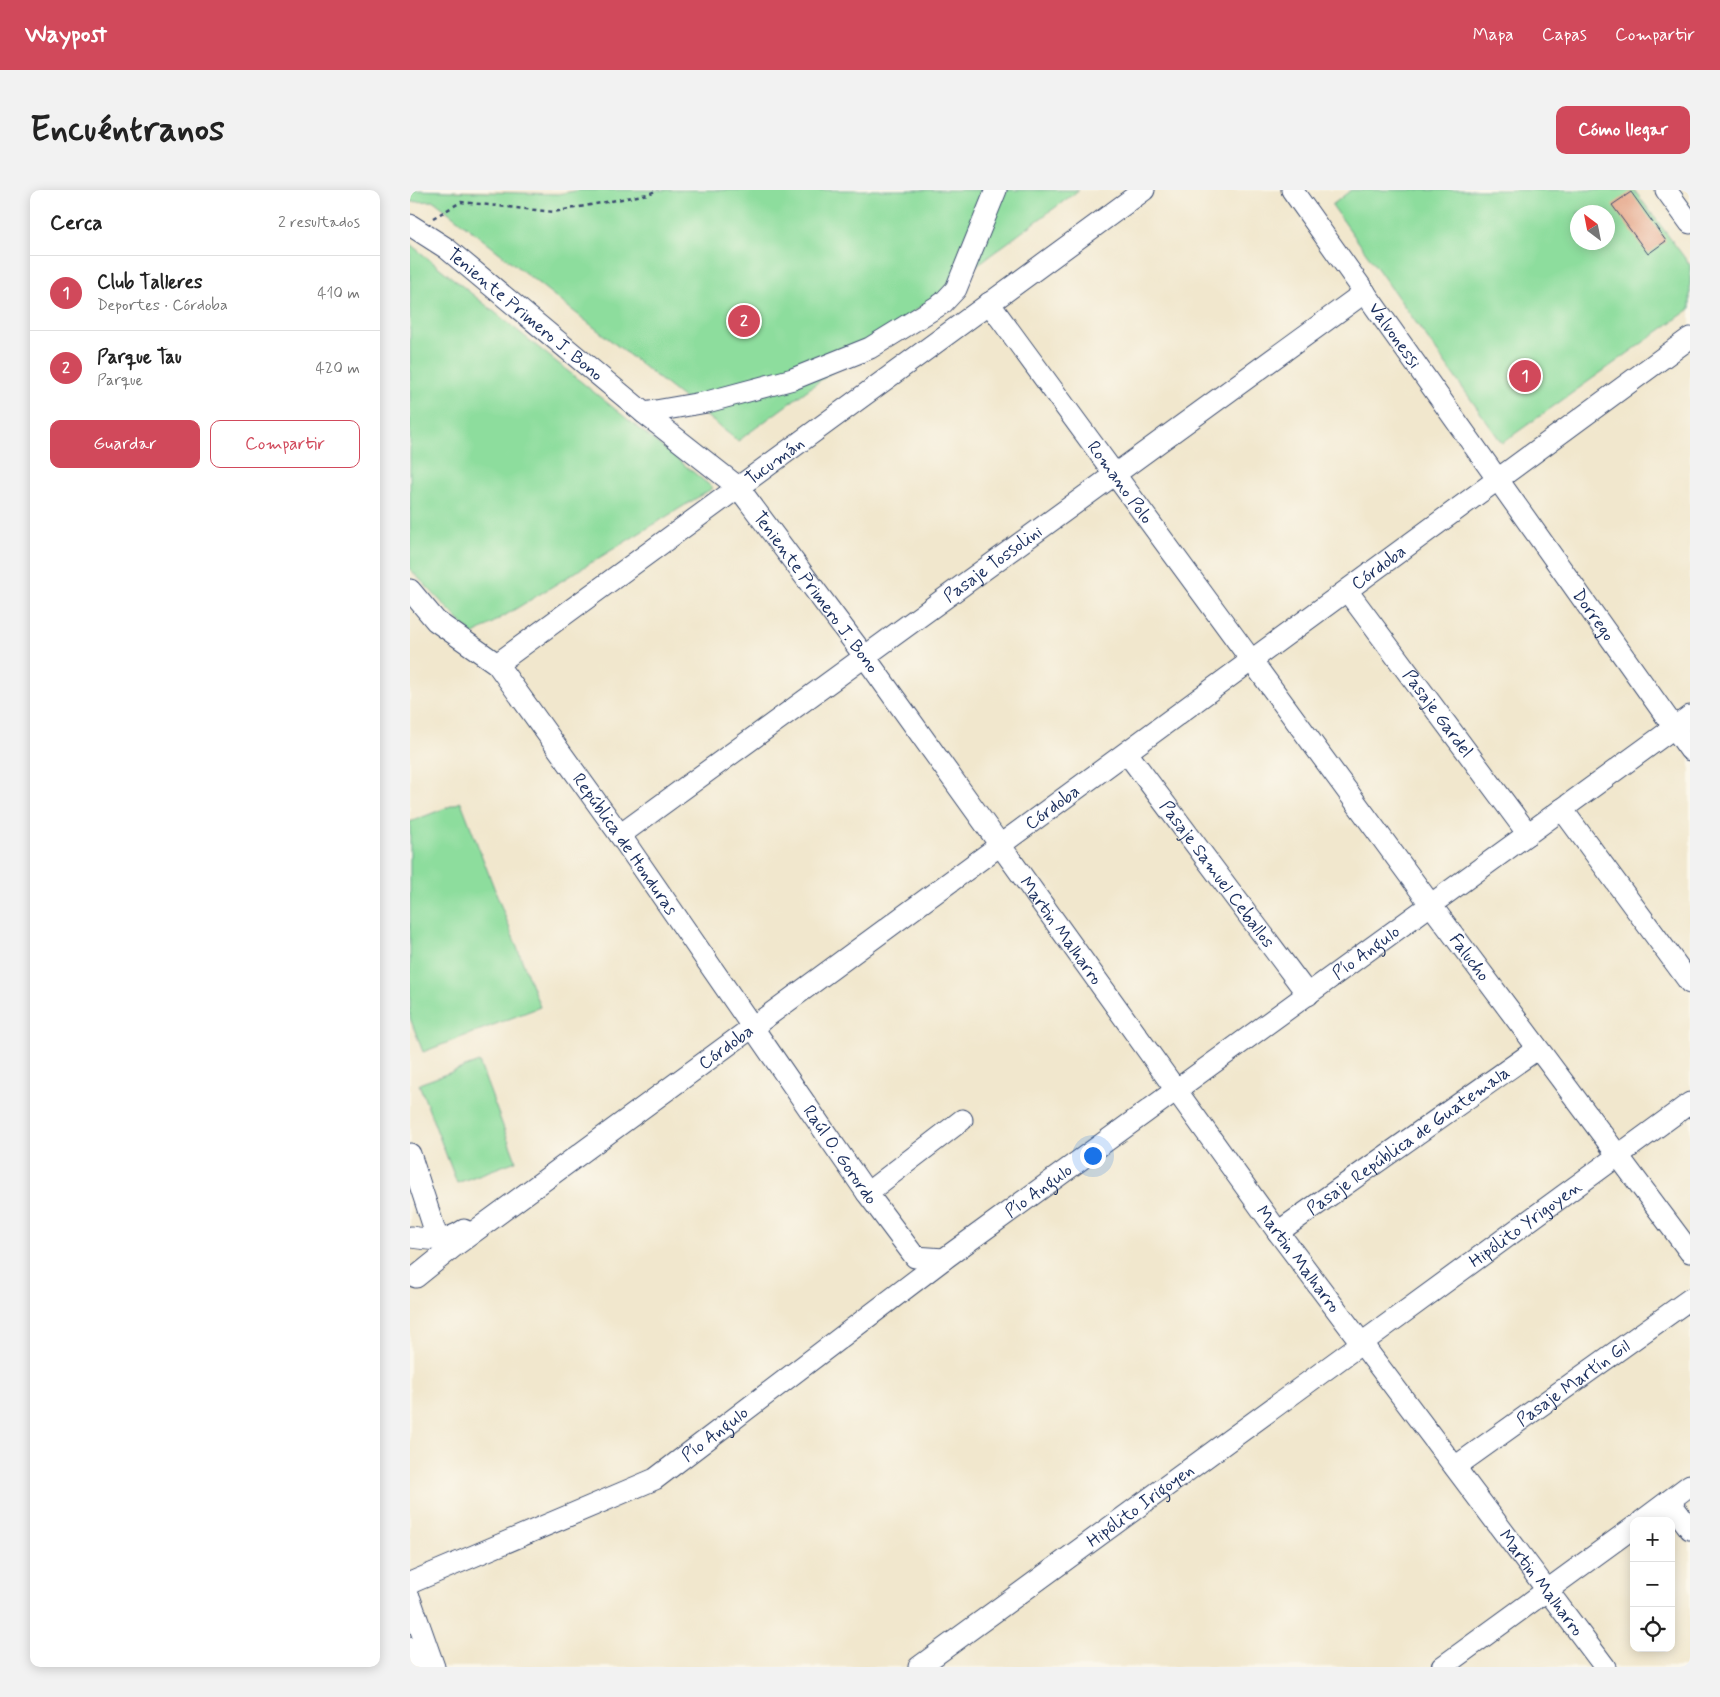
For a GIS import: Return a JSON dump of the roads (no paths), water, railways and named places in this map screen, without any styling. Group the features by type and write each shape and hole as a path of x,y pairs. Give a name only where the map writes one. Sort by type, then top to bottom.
{"street":[{"path":"644,413 706,402 793,379 870,348 942,303 956,289 996,190"},
{"name":"Tucumán","path":"497,664 1144,190"},
{"name":"Valvonessi","path":"1292,190 1496,475"},
{"path":"1666,190 1690,223"},
{"name":"Teniente Primero J. Bono","path":"413,226 446,248 644,413 738,487 998,840"},
{"name":"Pasaje Tossolini","path":"620,835 1365,292"},
{"name":"Romano Polo","path":"989,303 1248,658"},
{"name":"Córdoba","path":"411,1236 438,1240 449,1238 464,1230 1248,658 1496,475 1690,328"},
{"name":"Córdoba","path":"998,840 1127,753 1248,658 1348,592 1496,475 1690,338"},
{"name":"Dorrego","path":"1496,475 1682,722 1690,750"},
{"path":"410,590 436,621 497,664"},
{"name":"Pasaje Gardel","path":"1348,592 1528,834"},
{"name":"Falucho","path":"1248,658 1537,1049 1690,1252"},
{"name":"República de Honduras","path":"497,664 620,835 750,1022"},
{"name":"Pío Angulo","path":"410,1583 655,1479 944,1259 1682,722"},
{"name":"Pasaje Samuel Ceballos","path":"1127,753 1308,995"},
{"path":"1562,809 1690,983"},
{"name":"Martin Malharro","path":"998,840 1176,1092 1278,1232 1605,1667"},
{"name":"Córdoba","path":"413,1280 452,1248 750,1022"},
{"name":"Raúl O. Gorordo","path":"750,1022 867,1193 915,1257 944,1259"},
{"name":"Pasaje República de Guatemala","path":"1278,1232 1537,1049"},
{"name":"Hipólito Yrigoyen","path":"1362,1344 1616,1155 1690,1103"},
{"path":"867,1193 962,1120"},
{"path":"410,1154 438,1240"},
{"path":"411,1236 421,1258 421,1266 413,1280"},
{"name":"Pasaje Martín Gil","path":"1455,1467 1690,1299"},
{"name":"Hipólito Irigoyen","path":"919,1667 1362,1344"},
{"path":"1647,1517 1690,1485"},
{"path":"1669,1501 1690,1529"},
{"path":"1442,1667 1630,1530"},
{"path":"410,1598 434,1667"},
{"path":"410,1648 417,1667"}],"place":[{"name":"Parque Tau","path":"744,321"},
{"name":"Club Talleres","path":"1525,376"}]}
